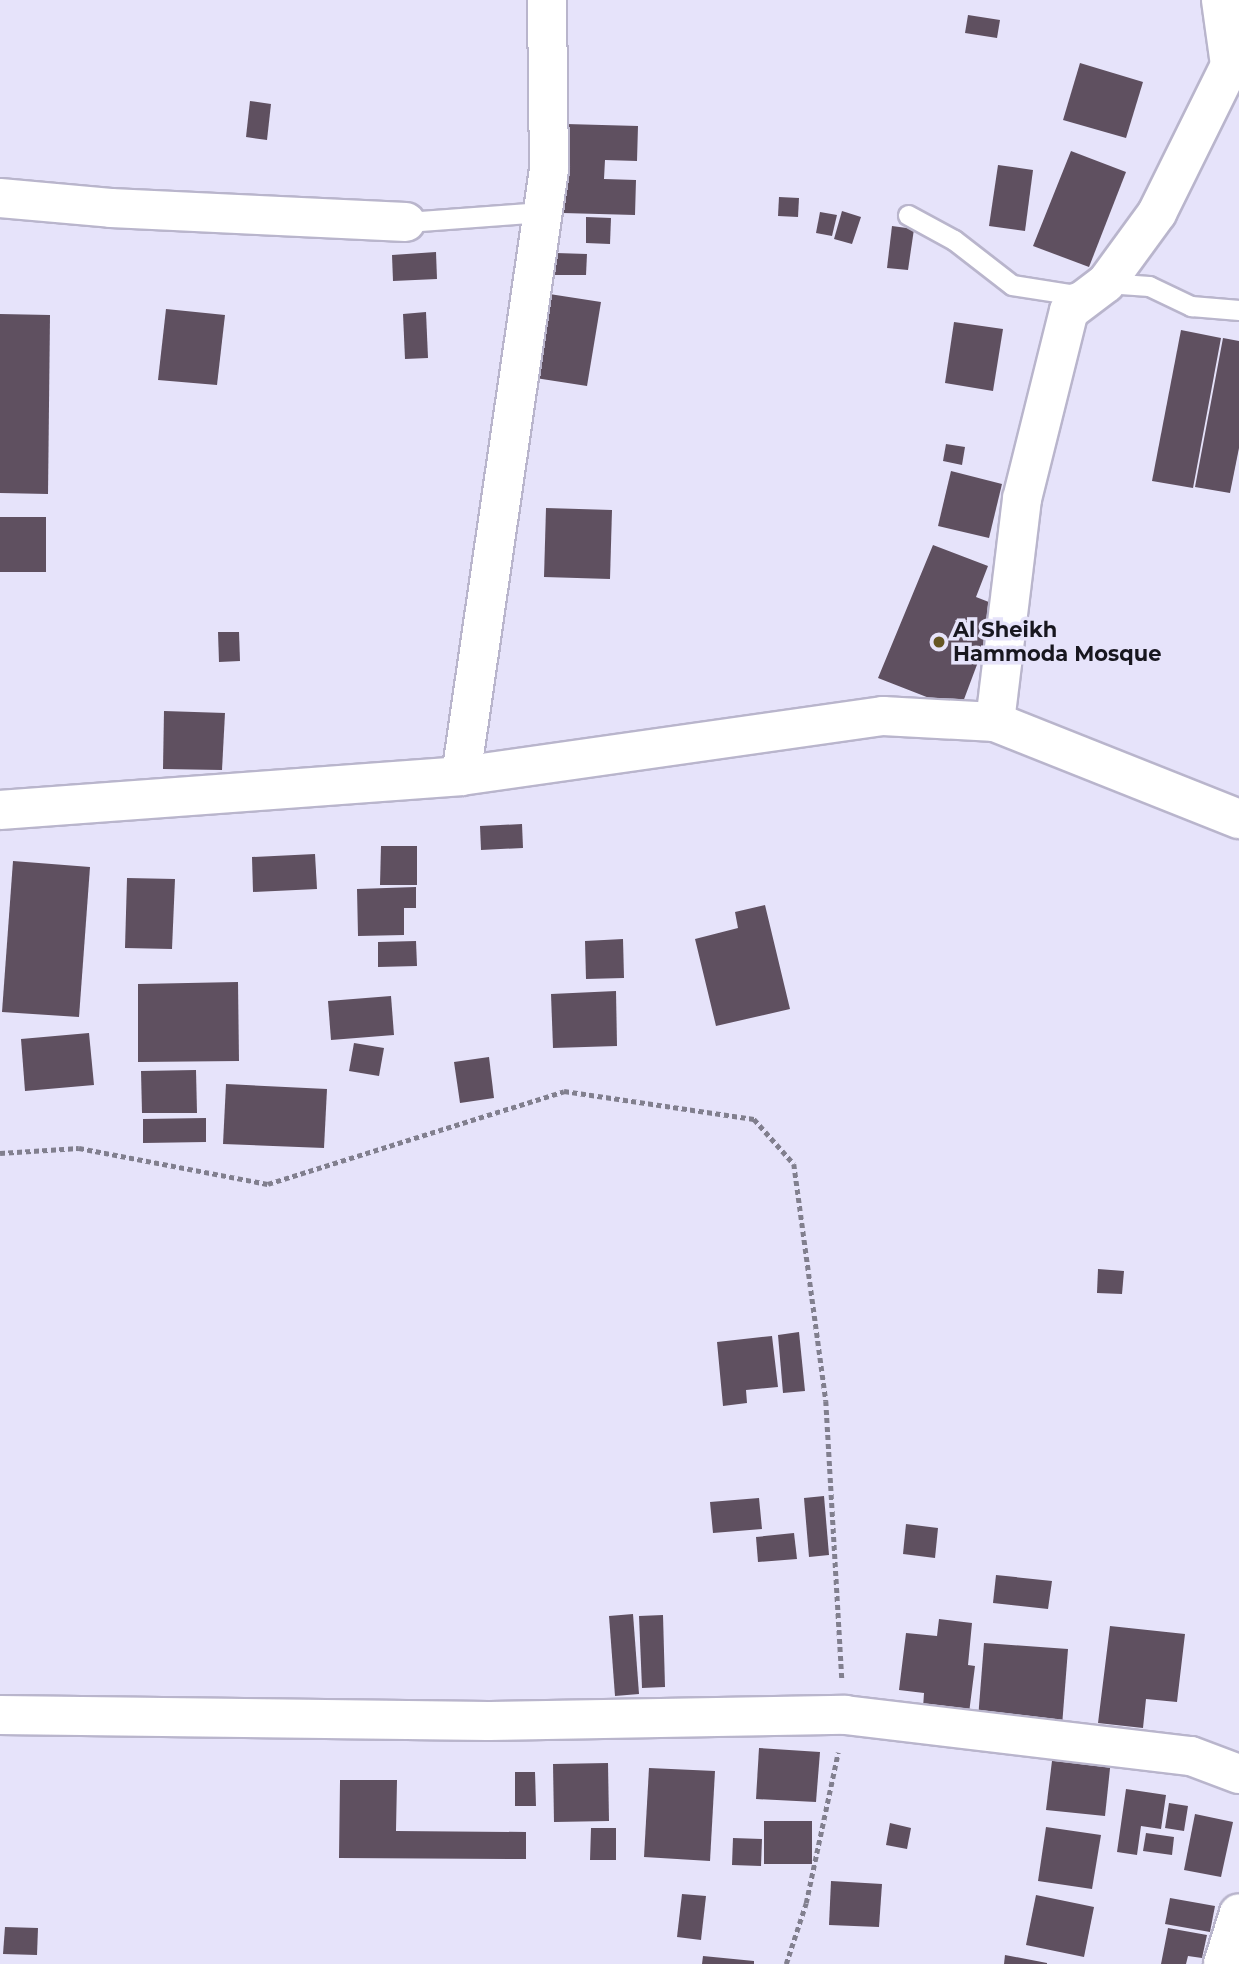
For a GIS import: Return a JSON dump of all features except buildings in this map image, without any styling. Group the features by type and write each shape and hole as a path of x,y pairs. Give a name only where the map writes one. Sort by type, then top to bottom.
{"street":[{"path":"461,776 549,169 547,0"},
{"path":"995,722 1022,499 1069,311 1106,283 1157,214 1234,66 1221,0"},
{"path":"0,198 111,208 406,222"},
{"path":"0,810 461,776 883,716 995,722 1239,819"},
{"path":"0,1715 488,1721 845,1715 1191,1756 1239,1774"}],"lane":[{"path":"406,222 543,212"},
{"path":"908,215 954,240 1012,285 1070,294 1106,283 1149,286 1191,306 1239,310"}],"path":[{"path":"0,1153 79,1148 268,1184 564,1091 754,1119 794,1164 826,1401 845,1715 831,1800 786,1964"}],"place":[{"name":"Al Sheikh Hammoda Mosque","path":"939,642"}]}
